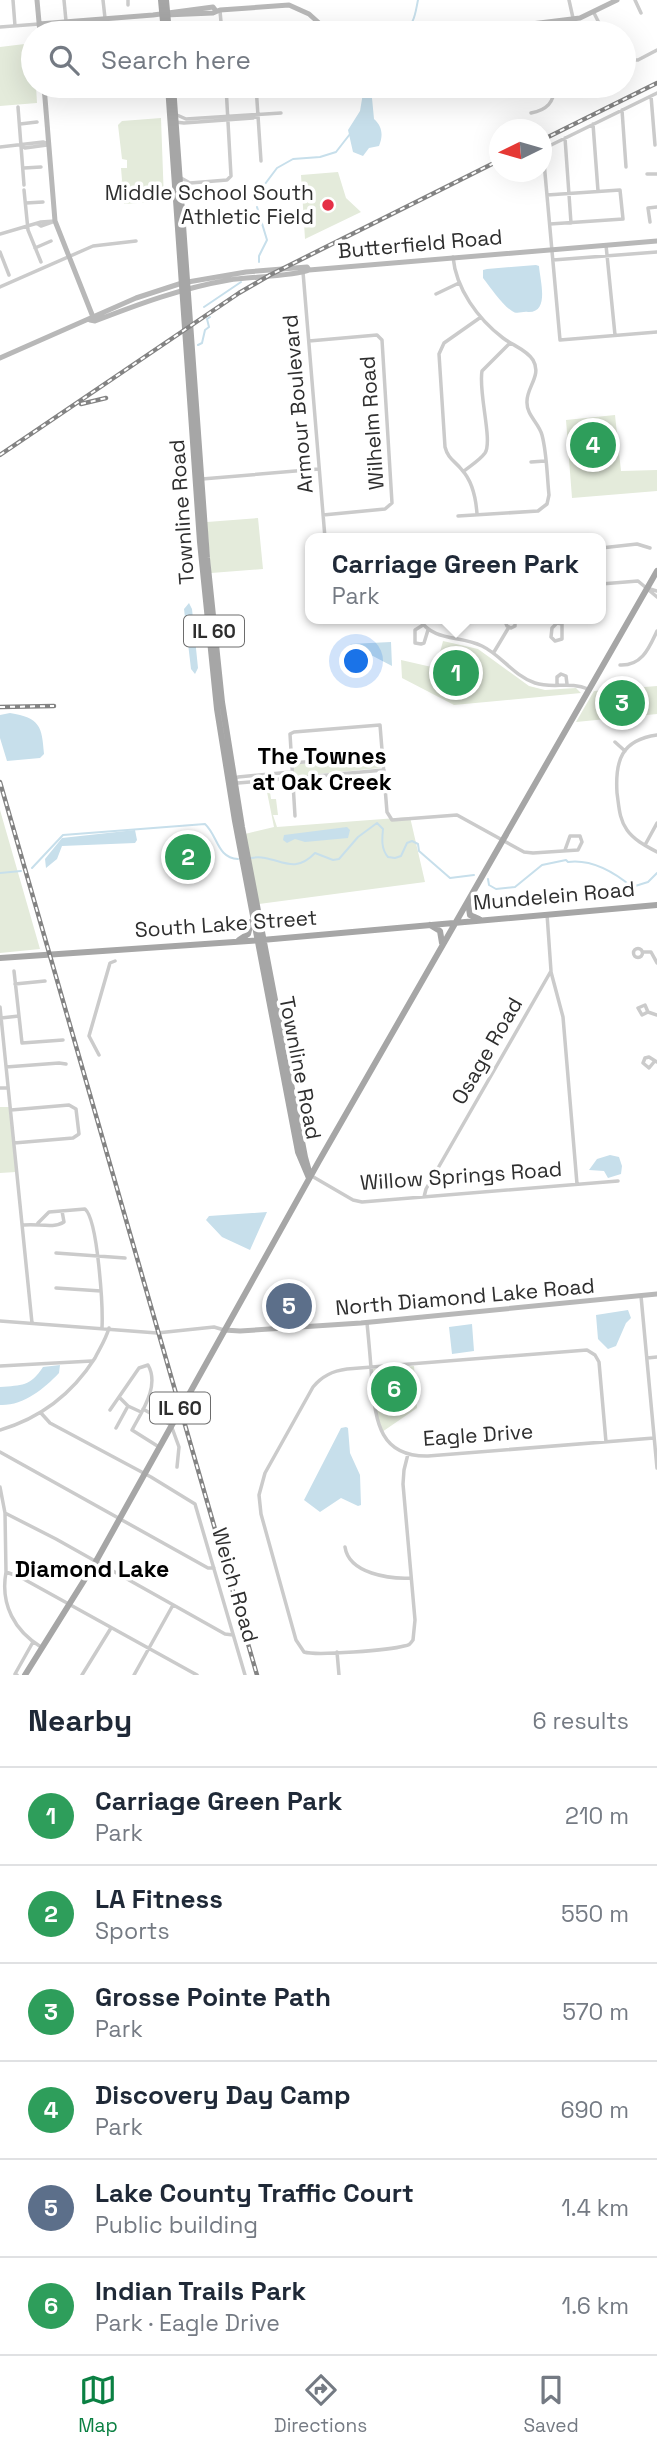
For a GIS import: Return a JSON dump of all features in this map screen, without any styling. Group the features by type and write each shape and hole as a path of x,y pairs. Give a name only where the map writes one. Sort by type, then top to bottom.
{"main road":[{"path":"164,0 166,21"},
{"name":"Townline Road","path":"170,98 173,114 180,123 177,131 185,286"},
{"name":"Townline Road","path":"173,98 199,480 233,780 298,1152 310,1177"},
{"name":"Townline Road","path":"199,480 201,559 217,709 250,902 310,1177"},
{"path":"310,1177 657,571"},
{"path":"468,900 470,915 482,920"},
{"path":"236,942 251,930 250,902"},
{"name":"Mundelein Road","path":"455,923 657,905"},
{"name":"South Lake Street","path":"0,958 260,941 455,923"},
{"path":"259,924 269,934 287,938"},
{"path":"429,925 440,931 442,945"},
{"path":"304,1157 318,1161"},
{"name":"IL 60","path":"25,1675 95,1563 310,1177"}],"street":[{"path":"13,0 15,26"},
{"path":"37,0 39,21"},
{"path":"64,0 66,21 279,5 294,6 317,21"},
{"path":"103,0 105,18"},
{"path":"569,0 573,20"},
{"path":"635,0 641,13"},
{"path":"561,21 594,13 613,1"},
{"path":"218,10 220,21"},
{"path":"594,13 598,21"},
{"path":"0,27 21,25"},
{"path":"636,60 657,50"},
{"path":"657,93 544,149 559,340 657,332"},
{"path":"651,96 654,145"},
{"path":"45,98 55,220 92,318"},
{"path":"180,177 190,183 227,180 231,176 227,98"},
{"path":"257,98 261,162"},
{"path":"531,113 542,110 552,98"},
{"path":"19,107 28,227 41,262"},
{"path":"622,110 626,167"},
{"path":"173,114 186,119 253,118 281,113"},
{"path":"180,123 228,118"},
{"path":"20,124 37,122"},
{"path":"593,124 598,191"},
{"path":"565,138 571,223"},
{"path":"0,148 49,144"},
{"path":"24,168 41,167"},
{"path":"647,174 657,174"},
{"path":"181,193 190,183"},
{"path":"547,195 620,190 623,219 550,224"},
{"path":"26,203 43,202"},
{"path":"650,222 648,208 657,207"},
{"path":"0,234 38,224 41,226 55,220"},
{"path":"35,248 51,241"},
{"path":"0,288 40,271 68,255 98,244 136,241"},
{"name":"Butterfield Road","path":"0,358 92,318 95,321 185,286 305,270 657,241"},
{"path":"606,245 615,335"},
{"path":"0,252 9,275"},
{"path":"553,260 657,252"},
{"path":"453,257 459,284 466,298 535,364 535,377 526,402 529,413 542,434 549,500 542,510 458,516"},
{"name":"Armour Boulevard","path":"305,270 325,533"},
{"path":"436,294 459,284"},
{"path":"477,514 474,492 464,471 453,463 444,447 438,364 441,344 482,316"},
{"name":"Wilhelm Road","path":"309,341 380,337 393,496 391,505 385,509 323,515"},
{"path":"464,471 485,452 489,442 483,417 482,371 510,342"},
{"path":"531,462 545,461"},
{"path":"449,467 453,463"},
{"path":"199,480 319,469"},
{"path":"606,547 637,544 650,548"},
{"path":"606,584 640,582 657,597"},
{"path":"647,588 657,591"},
{"path":"494,652 509,631 507,624"},
{"path":"509,627 514,624"},
{"path":"556,624 552,628 551,637 555,641 562,639 562,624"},
{"path":"428,629 424,643 415,643 415,630 423,625 441,636 477,643 494,652 530,681 544,685 567,684 589,690"},
{"path":"620,665 633,664 644,656 657,631"},
{"path":"557,684 557,677 561,674 566,676 567,684"},
{"path":"295,816 290,734 380,725 387,812 392,820 457,816 528,853 579,849 582,842 580,836 570,836 565,850"},
{"path":"657,735 637,740 625,751 617,770 620,816 628,831 657,852"},
{"path":"615,742 625,751"},
{"path":"290,763 383,756"},
{"path":"291,772 238,777 233,780 238,783 384,770"},
{"path":"645,845 657,824"},
{"path":"547,914 551,971 563,1017 577,1184"},
{"path":"643,952 651,952 657,963"},
{"path":"99,1055 89,1035 106,979 107,966 115,961"},
{"path":"14,971 22,1043 63,1040"},
{"name":"Osage Road","path":"424,1197 426,1189 551,971"},
{"path":"15,984 45,981"},
{"path":"0,1007 32,1323"},
{"path":"648,1012 657,1015"},
{"path":"1,1018 19,1016"},
{"path":"6,1066 66,1064"},
{"path":"0,1088 8,1088"},
{"path":"11,1110 69,1105 76,1109 79,1130 79,1134 73,1138 14,1143"},
{"name":"Willow Springs Road","path":"310,1177 359,1202 618,1181"},
{"path":"24,1225 60,1224 64,1222 62,1211"},
{"path":"38,1223 48,1212 88,1211 93,1222 102,1328"},
{"path":"56,1253 125,1258"},
{"path":"57,1288 101,1292"},
{"name":"North Diamond Lake Road","path":"224,1330 367,1323 657,1294"},
{"path":"641,1295 657,1468"},
{"path":"0,1321 159,1333 214,1327 224,1330"},
{"name":"Eagle Drive","path":"367,1323 378,1426 391,1445 408,1454 428,1456 654,1438"},
{"path":"0,1430 41,1413 81,1379 104,1342 108,1328"},
{"path":"408,1454 403,1484 415,1634 411,1643 394,1648 311,1654 304,1652 299,1646 261,1514 260,1487 270,1463 317,1382 334,1372 371,1367 585,1350 597,1357 606,1442"},
{"path":"647,1358 657,1357"},
{"path":"0,1366 93,1361"},
{"path":"110,1410 139,1368 148,1366 153,1381 132,1430 159,1447"},
{"path":"119,1398 128,1406 171,1425 179,1447 177,1467"},
{"path":"116,1428 128,1406"},
{"path":"41,1413 50,1423 144,1474"},
{"path":"0,1452 208,1568 214,1568"},
{"name":"Weich Road","path":"144,1474 195,1504 245,1675"},
{"path":"0,1487 5,1513 6,1572 2,1594 6,1613 16,1628 43,1648"},
{"path":"5,1513 233,1635"},
{"path":"345,1547 347,1555 365,1570 386,1577 411,1578"},
{"path":"6,1572 20,1577 197,1675"},
{"path":"134,1675 173,1605"},
{"path":"82,1675 111,1628"},
{"path":"16,1675 33,1642"},
{"path":"337,1652 339,1675"}],"green space":[{"path":"21,44 21,98 37,98 37,103 0,106 0,47"},
{"path":"161,118 164,201 124,204 123,190 119,189 122,180 121,168 127,168 127,160 122,159 118,125 122,121"},
{"name":"Middle School South Athletic Field","path":"338,172 346,198 361,212 305,239 301,175"},
{"path":"615,415 621,471 657,470 657,491 572,498 566,420"},
{"path":"258,518 263,569 211,573 207,522"},
{"path":"443,641 478,649 529,686 545,690 576,688 581,693 454,705 402,678 401,660 436,668"},
{"path":"657,686 657,714 576,722 594,691"},
{"path":"372,758 381,760 381,768 293,775 293,767 299,764"},
{"path":"267,792 270,792 271,799 276,799 278,815 273,815 277,827 410,817 425,882 259,904 245,834 274,827"},
{"path":"0,810 40,949 0,953"},
{"path":"0,1107 9,1107 16,1172 0,1173"},
{"path":"414,1366 417,1408 382,1432 378,1424 372,1369"}],"water":[{"path":"362,98 372,98 374,119 381,128 382,135 379,146 369,148 363,156 353,152 348,130 360,111"},
{"path":"539,266 542,295 535,311 512,311 483,278 483,270 487,269"},
{"path":"189,603 192,609 198,668 195,674 191,669 184,609"},
{"path":"391,642 392,666 350,644"},
{"path":"10,713 28,718 38,725 44,754 40,758 7,761 0,738 0,715"},
{"path":"347,827 350,830 348,838 305,842 295,839 287,843 283,840 284,835"},
{"path":"135,830 135,843 62,846 57,859 46,868 45,859 62,838"},
{"path":"610,1155 619,1157 621,1174 608,1178 604,1171 589,1170 597,1159"},
{"path":"267,1212 250,1250 222,1237 206,1220 209,1216"},
{"path":"628,1310 631,1318 616,1346 608,1349 598,1339 596,1315"},
{"path":"472,1324 474,1351 452,1354 449,1327"},
{"path":"60,1365 59,1373 47,1385 25,1400 0,1405 0,1387 25,1384 43,1367"},
{"path":"346,1427 350,1453 360,1475 361,1505 341,1498 320,1512 304,1500 341,1428"}],"waterway":[{"path":"412,21 418,0"},
{"path":"253,200 277,168 293,159 320,157 336,152 350,134"},
{"path":"257,207 267,240 259,262"},
{"path":"204,307 241,282"},
{"path":"198,345 202,343 205,330 209,327 207,319 210,317"},
{"path":"251,858 260,857 299,864 315,853 333,860 339,859 358,837 377,823 383,829 383,847 388,857 401,856 407,843 412,841 418,844 419,851 450,878 474,875"},
{"path":"32,868 63,835 205,824 222,851 231,858 238,859"},
{"path":"488,879 489,885 496,889 515,887 542,865 566,860 602,868 632,887 648,882 657,873"},
{"path":"0,873 21,871"}],"railway":[{"path":"636,93 657,83"},
{"path":"552,135 627,98"},
{"path":"0,455 239,293 489,166"},
{"path":"81,404 106,398"},
{"path":"0,707 54,706"},
{"path":"0,782 257,1675"}],"place":[{"name":"Middle School South Athletic Field","path":"328,205"},
{"name":"Discovery Day Camp","path":"593,445"},
{"name":"Carriage Green Park","path":"456,673"},
{"name":"Grosse Pointe Path","path":"622,703"},
{"name":"LA Fitness","path":"188,857"},
{"name":"Lake County Traffic Court","path":"289,1306"},
{"name":"Indian Trails Park","path":"394,1389"}],"district":[{"name":"The Townes at Oak Creek","path":"322,769"},
{"name":"Diamond Lake","path":"92,1569"}]}
